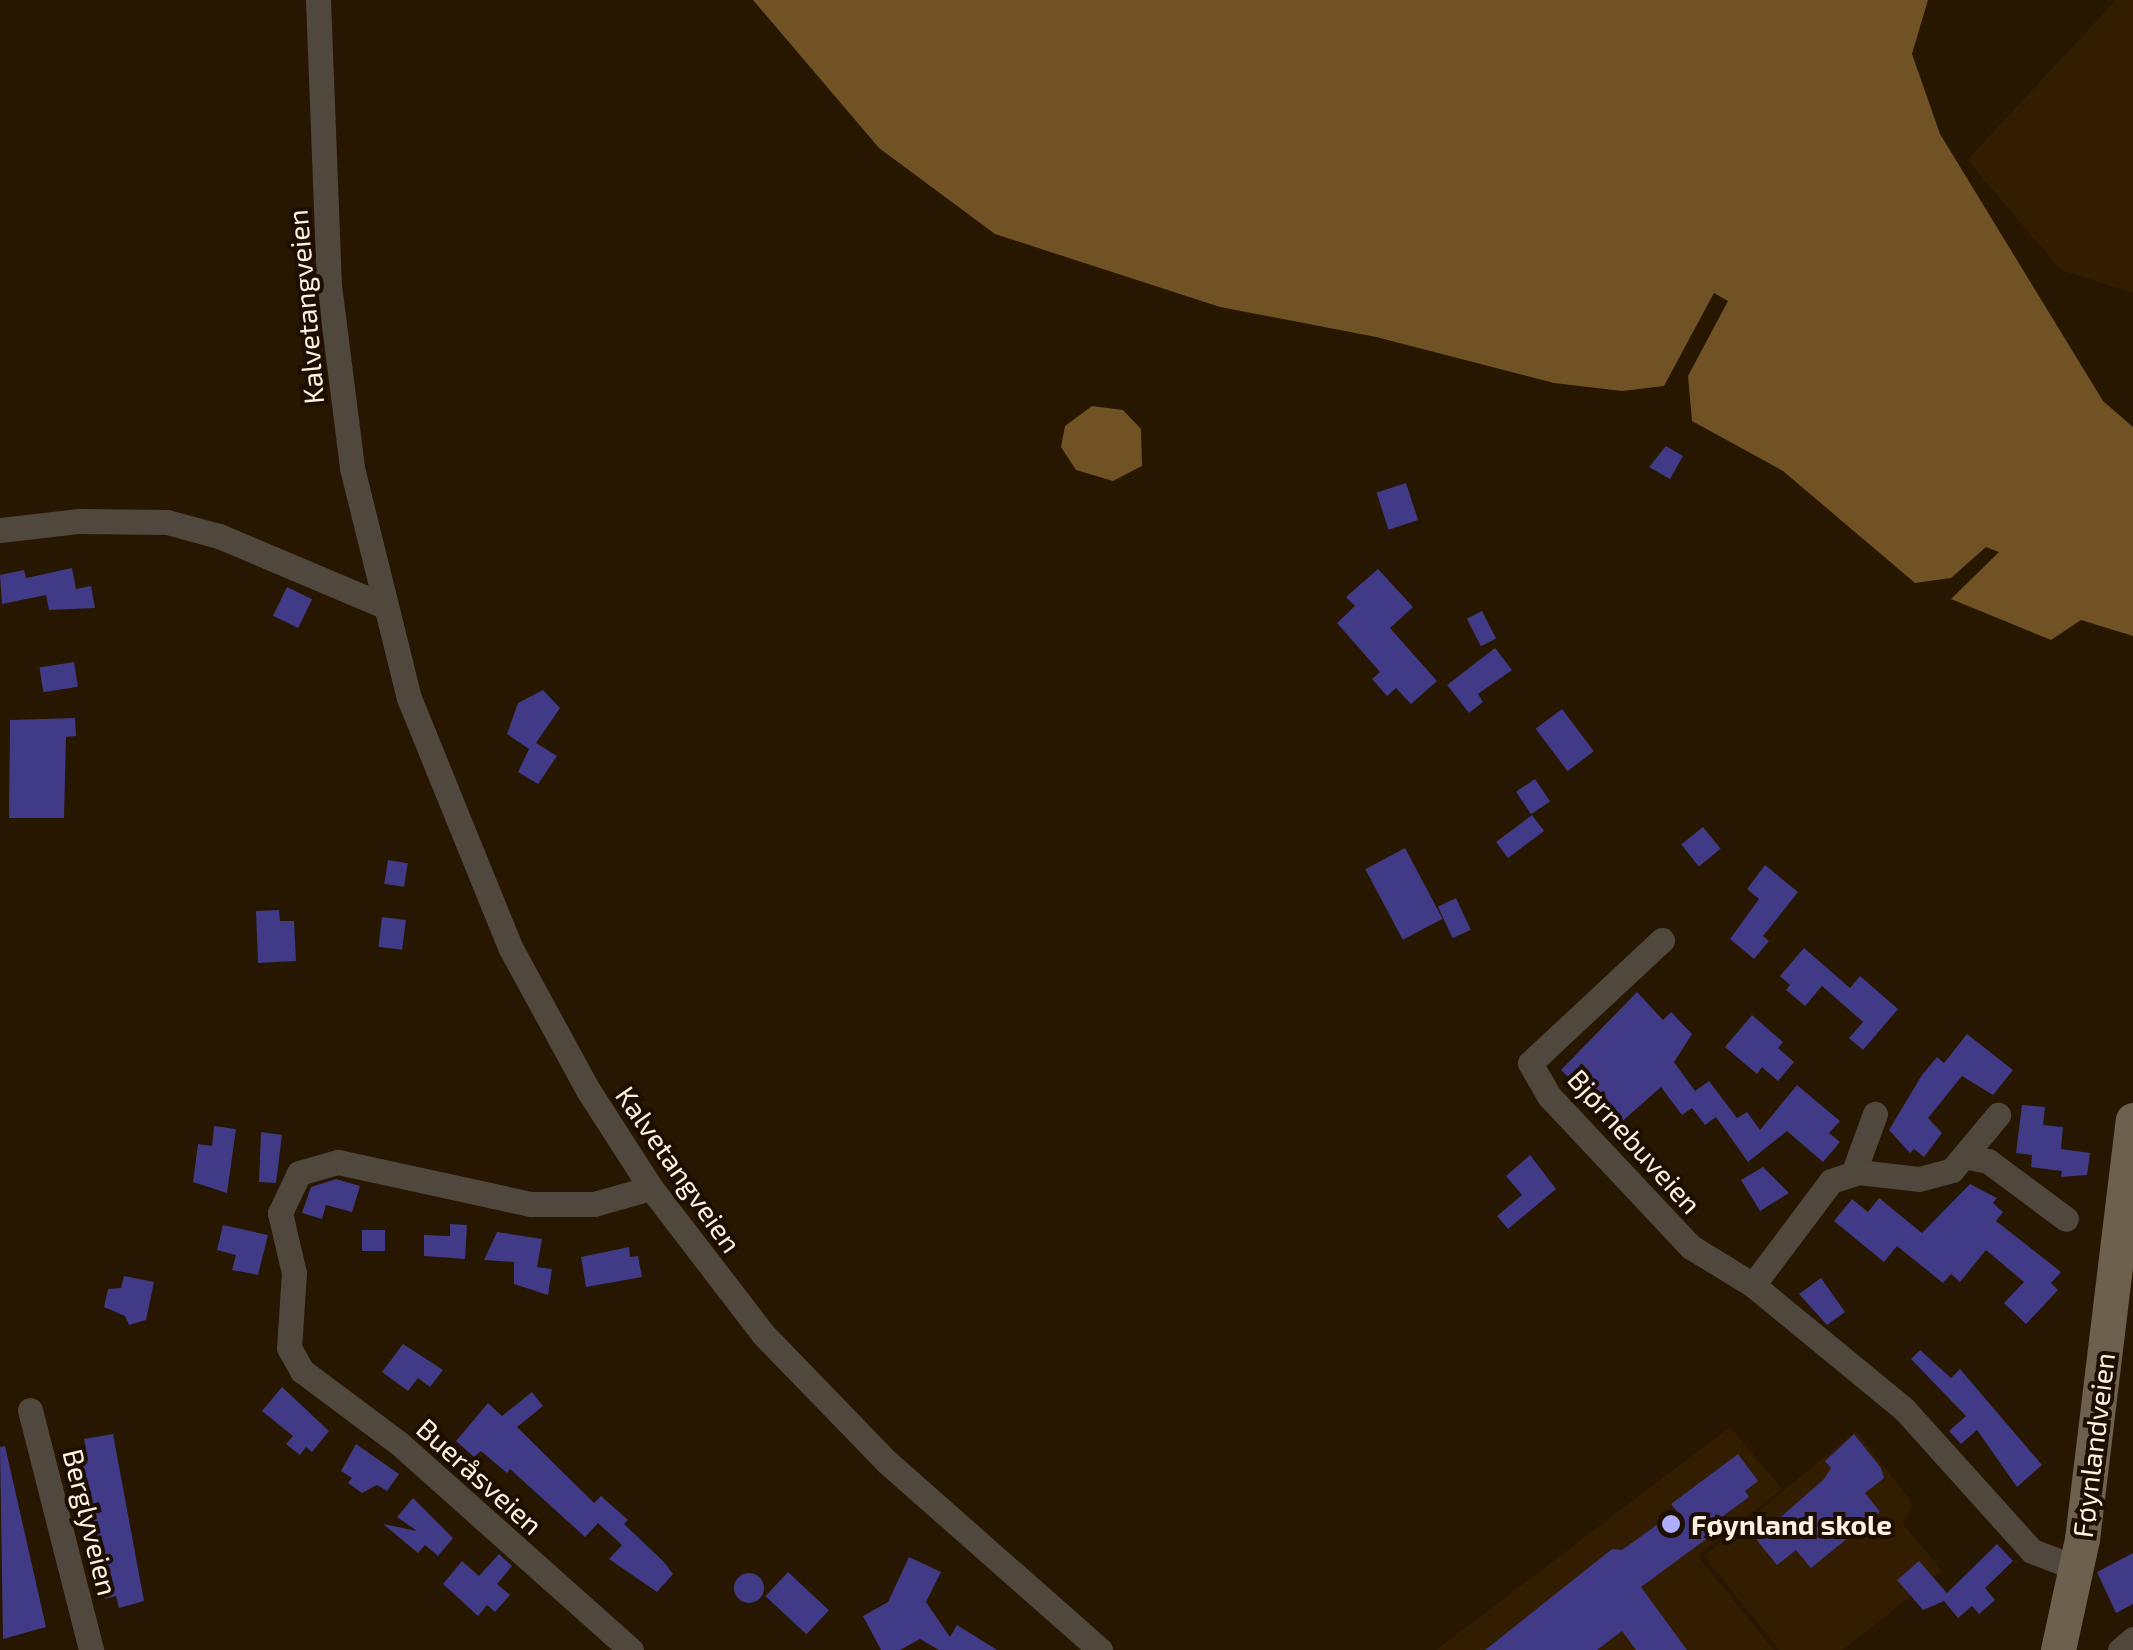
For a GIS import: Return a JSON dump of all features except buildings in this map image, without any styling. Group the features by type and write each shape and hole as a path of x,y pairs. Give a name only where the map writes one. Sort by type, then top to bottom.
{"main road":[{"name":"Føynlandveien","path":"2058,1650 2121,1312 2133,1120"}],"street":[{"name":"Kalvetangveien","path":"318,0 335,345 352,468 382,604 428,755 474,871 569,1056 651,1188 763,1334 835,1412 1100,1650"},
{"path":"0,530 98,520 167,522 219,536 382,604"},
{"name":"Bjørnebuveien","path":"1662,940 1530,1064 1549,1096 1640,1198 1691,1247 1753,1286 1904,1410 2032,1551 2076,1568"},
{"path":"1853,1174 1875,1114"},
{"path":"1753,1286 1831,1181 1853,1174 1919,1179 1970,1157 1998,1115"},
{"path":"1970,1157 1988,1161 2066,1219"},
{"name":"Bueråsveien","path":"631,1650 400,1444 327,1393 289,1348 294,1273 280,1213 299,1173 338,1162 484,1196 570,1207 651,1188"},
{"name":"Berglyveien","path":"30,1410 91,1650"},
{"path":"2120,1650 2133,1639"}],"shaded area":[{"path":"753,0 1928,0 1912,54 1940,134 2103,401 2133,427 2133,636 2081,620 2051,640 1951,599 1999,552 1986,547 1951,578 1915,583 1783,471 1692,421 1688,376 1728,301 1714,293 1664,386 1622,391 1554,383 1376,337 1220,307 995,234 879,148"},
{"path":"2116,0 2133,0 2133,293 2061,270 1967,160"},
{"path":"1092,406 1123,410 1141,429 1142,466 1113,481 1076,470 1061,447 1065,426"},
{"name":"Føynland skole","path":"1730,1427 1782,1489 1698,1556 1774,1650 1436,1650"},
{"path":"1856,1431 1913,1504 1902,1523 1942,1571 1843,1650 1779,1650 1704,1556"}],"place":[{"name":"Føynland skole","path":"1671,1524"}]}
